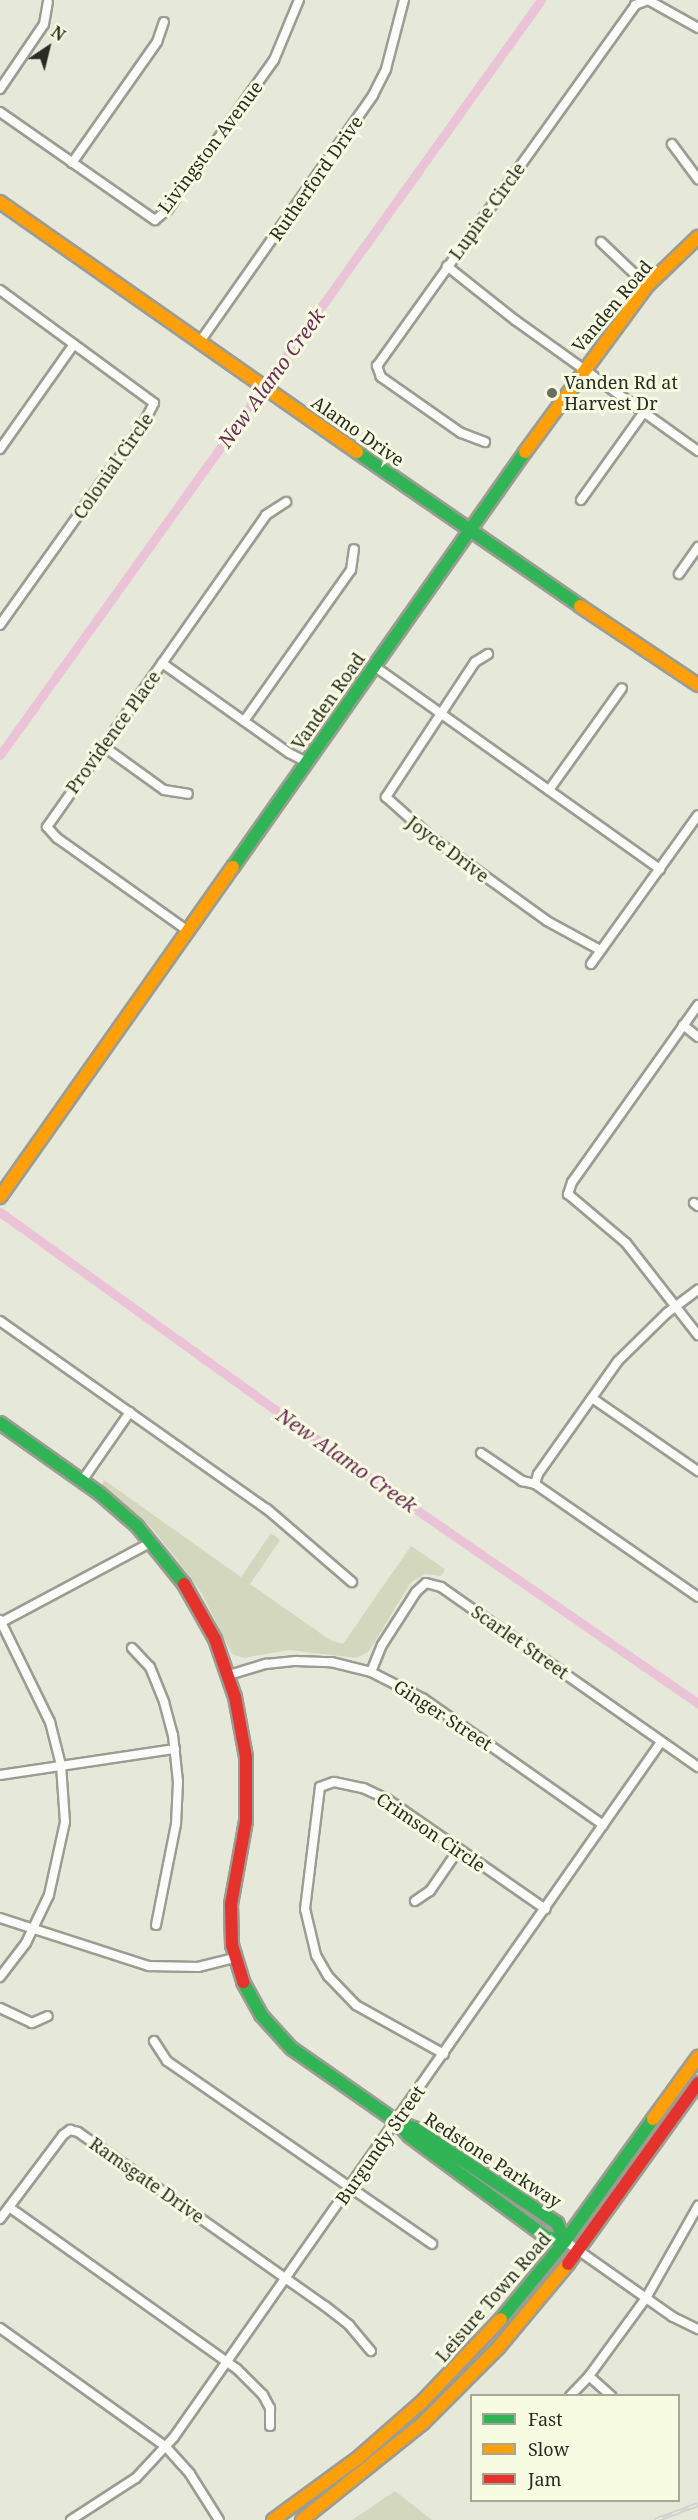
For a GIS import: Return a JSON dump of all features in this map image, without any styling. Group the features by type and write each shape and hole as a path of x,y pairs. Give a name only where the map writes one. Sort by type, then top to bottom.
{"street":[{"name":"Livingston Avenue","path":"0,112 155,220 168,209 274,60 299,0"},
{"name":"Rutherford Drive","path":"200,343 373,95 386,69 404,0"},
{"name":"Lupine Circle","path":"485,442 461,433 381,377 377,366 635,5 648,0 698,28"},
{"path":"0,89 44,24 48,2"},
{"path":"72,163 157,42 164,22"},
{"path":"672,144 698,179"},
{"name":"Alamo Drive","path":"0,202 468,531 698,685"},
{"name":"Vanden Road","path":"3,1193 583,369 647,286 698,237"},
{"path":"600,242 647,286"},
{"path":"447,266 583,369 698,451"},
{"name":"Colonial Circle","path":"0,290 151,398 153,409 0,625"},
{"path":"0,448 74,344"},
{"path":"581,500 644,412"},
{"name":"Providence Place","path":"188,931 57,838 47,827 266,515 286,502"},
{"path":"679,574 698,547"},
{"path":"244,721 351,570 354,549"},
{"path":"441,713 475,662 488,654"},
{"path":"162,663 244,721 308,762"},
{"path":"374,666 660,868"},
{"path":"549,790 622,688"},
{"name":"Joyce Drive","path":"441,713 390,786 386,797 391,805 547,921 600,950"},
{"path":"103,746 164,790 188,794"},
{"path":"591,963 698,815"},
{"path":"698,1005 572,1182 567,1194 626,1243 698,1335"},
{"path":"683,1025 698,1037"},
{"path":"535,1484 538,1474 618,1361 675,1306 698,1290"},
{"path":"0,1321 267,1509 352,1582"},
{"path":"592,1398 698,1472"},
{"path":"82,1481 130,1413"},
{"name":"Redstone Parkway","path":"0,1423 120,1509 152,1542 198,1605 229,1675 242,1728 247,1787 243,1841 231,1904 235,1958 254,2005 284,2041 397,2122 410,2136 546,2238 565,2241"},
{"path":"481,1453 522,1481 535,1484 698,1597"},
{"path":"0,1977 32,1931 50,1895 59,1861 65,1822 61,1766 40,1697 0,1622 152,1542"},
{"name":"Scarlet Street","path":"372,1672 394,1624 426,1583 441,1587 698,1767"},
{"path":"132,1648 150,1667 175,1749 176,1824 156,1925"},
{"name":"Ginger Street","path":"229,1675 266,1664 296,1661 331,1662 372,1672 424,1700 603,1825"},
{"name":"Burgundy Street","path":"71,2520 136,2478 166,2447 287,2279 661,1742"},
{"path":"0,1775 175,1749"},
{"name":"Crimson Circle","path":"444,2054 356,2005 328,1976 316,1955 305,1909 320,1787 334,1782 363,1788 387,1799 544,1909"},
{"path":"416,1901 430,1891 459,1849"},
{"path":"0,1918 32,1931 149,1966 198,1967 235,1958"},
{"path":"0,2008 32,2023 48,2016"},
{"path":"154,2041 167,2061 432,2244"},
{"name":"Leisure Town Road","path":"273,2520 358,2458 423,2401 488,2335 565,2241 698,2056"},
{"name":"Leisure Town Road","path":"302,2520 373,2466 459,2390 579,2250 698,2083"},
{"name":"Redstone Parkway","path":"397,2122 414,2128 504,2185 557,2223 565,2241"},
{"name":"Ramsgate Drive","path":"0,2219 70,2130 96,2143 287,2279"},
{"path":"572,2394 589,2376 646,2298 698,2206"},
{"path":"9,2207 227,2362 263,2395 270,2408 270,2426"},
{"path":"565,2241 646,2298 698,2329"},
{"path":"287,2279 349,2325 371,2351"},
{"path":"0,2328 166,2447 190,2474 219,2520"},
{"path":"589,2376 609,2394"}],"green space":[{"path":"104,1480 241,1577 271,1533 280,1540 250,1584 330,1640 343,1644 411,1546 445,1569 441,1576 425,1574 411,1582 369,1651 357,1658 289,1650 243,1658 232,1654 201,1592 178,1561 150,1526 102,1486"},
{"path":"395,2491 432,2520 352,2520"}],"waterway":[{"name":"New Alamo Creek","path":"0,755 541,0"},
{"name":"New Alamo Creek","path":"0,1212 379,1484 698,1703"}],"railway":[{"path":"655,2520 698,2504"}],"traffic: fast":[{"path":"357,452 580,606"},
{"path":"233,867 525,452"},
{"path":"0,1423 99,1493 137,1526 184,1584"},
{"path":"243,1982 261,2015 291,2048 397,2122 409,2136 546,2237 565,2241"},
{"path":"501,2319 565,2241 653,2119"},
{"path":"398,2122 414,2128 557,2223 565,2241"}],"traffic: slow":[{"path":"0,202 357,452"},
{"path":"525,452 647,286 698,237"},
{"path":"580,606 698,685"},
{"path":"0,1197 233,867"},
{"path":"653,2119 698,2057"},
{"path":"302,2520 423,2423 498,2348 568,2264"},
{"path":"273,2520 358,2458 423,2401 501,2319"}],"traffic: jam":[{"path":"184,1584 215,1639 235,1697 246,1757 246,1821 231,1904 232,1945 243,1982"},
{"path":"568,2264 698,2083"}],"place":[{"name":"Vanden Rd at Harvest Dr","path":"552,393"}]}
